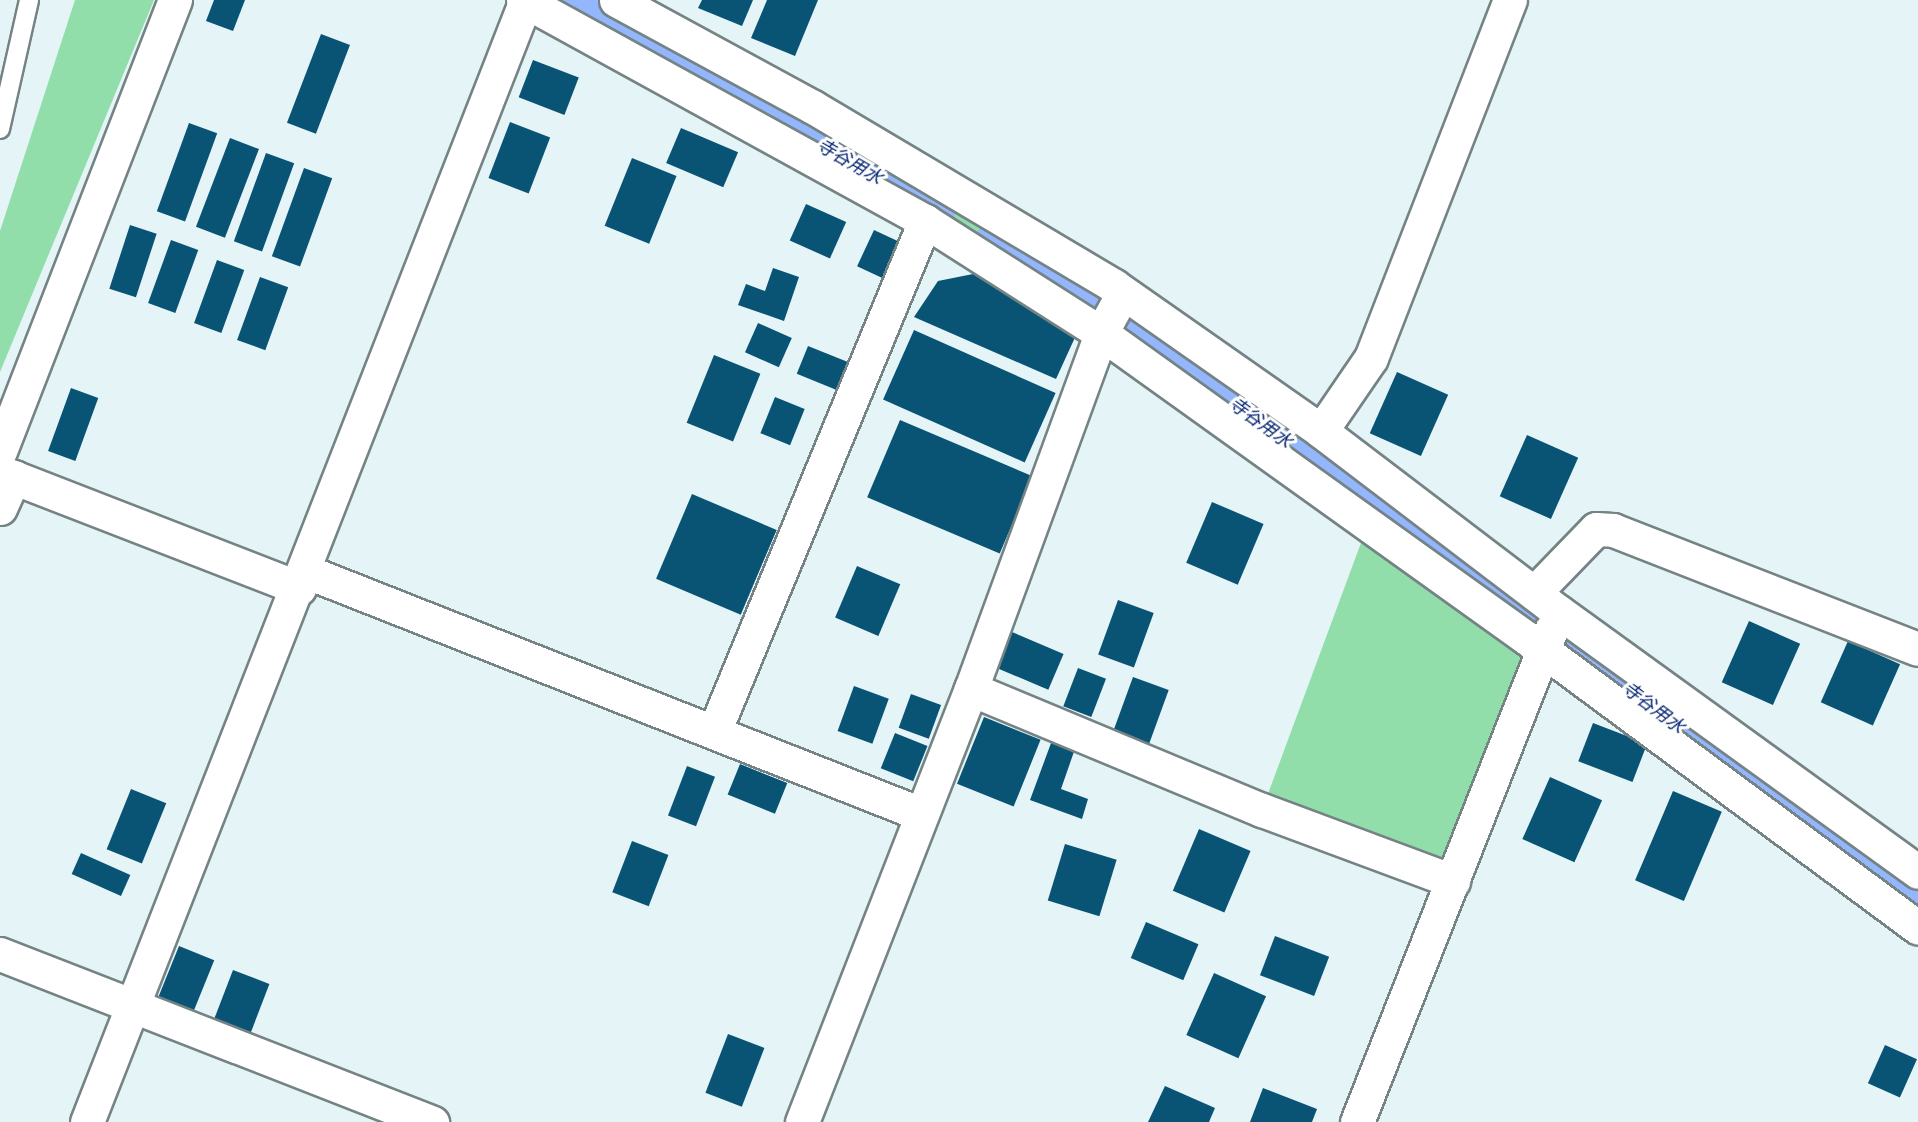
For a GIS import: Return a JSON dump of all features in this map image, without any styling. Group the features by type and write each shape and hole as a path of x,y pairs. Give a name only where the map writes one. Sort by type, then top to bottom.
{"street":[{"path":"0,508 5,466 175,0"},
{"path":"616,0 784,90 973,199 1112,314 1542,648 1918,928"},
{"path":"1322,431 1371,358 1509,0"},
{"path":"87,1122 302,579 525,1 925,221 1112,314 1322,431 1550,606 1918,872"},
{"path":"714,732 925,221"},
{"path":"802,1122 971,689 1112,314"},
{"path":"5,466 714,732 921,814"},
{"path":"1357,1122 1542,648 1550,606 1596,529 1613,530 1918,649"},
{"path":"971,689 1262,810 1452,880"},
{"path":"0,954 432,1122"}],"lane":[{"path":"0,129 30,0"}],"green space":[{"path":"75,0 154,0 0,372 0,231"},
{"path":"523,0 614,0 1111,284 1918,872 1918,924 1528,640 1453,881 1262,810 1368,524 1101,333"}],"building":[{"path":"214,0 245,0 233,31 206,21"},
{"path":"702,0 753,0 742,26 698,8"},
{"path":"767,0 818,0 795,56 751,38"},
{"path":"321,34 350,45 316,134 287,123"},
{"path":"533,60 579,78 564,115 519,97"},
{"path":"510,122 550,137 529,193 488,178"},
{"path":"189,123 217,133 185,222 157,211"},
{"path":"681,128 738,152 723,187 666,163"},
{"path":"230,138 259,149 225,238 196,227"},
{"path":"266,153 294,163 262,252 234,241"},
{"path":"632,158 677,176 649,244 605,226"},
{"path":"304,168 332,178 300,267 272,256"},
{"path":"806,204 846,222 830,258 790,241"},
{"path":"130,225 157,234 136,297 109,289"},
{"path":"874,230 900,242 883,279 857,266"},
{"path":"171,240 198,250 175,313 148,303"},
{"path":"217,260 244,270 221,333 194,323"},
{"path":"773,268 799,277 784,321 738,305 746,284 765,291"},
{"path":"973,274 1077,333 1056,379 914,317 938,281"},
{"path":"260,277 288,287 265,350 237,340"},
{"path":"758,323 792,338 779,367 745,352"},
{"path":"914,330 1056,393 1025,462 883,399"},
{"path":"808,346 850,363 838,391 797,374"},
{"path":"714,355 760,374 733,441 687,423"},
{"path":"1397,372 1448,395 1421,456 1370,433"},
{"path":"71,388 98,398 75,461 48,451"},
{"path":"775,397 805,409 790,445 760,433"},
{"path":"900,420 1033,476 1000,554 867,497"},
{"path":"1527,435 1578,458 1551,519 1500,496"},
{"path":"692,494 777,530 741,615 656,579"},
{"path":"1212,502 1264,524 1238,585 1186,563"},
{"path":"857,566 900,584 878,636 835,618"},
{"path":"1118,600 1154,613 1134,667 1098,655"},
{"path":"1749,621 1800,644 1773,705 1722,682"},
{"path":"1012,632 1064,654 1048,690 997,668"},
{"path":"1848,641 1900,664 1873,725 1821,702"},
{"path":"1078,668 1106,679 1091,717 1063,706"},
{"path":"1133,677 1169,690 1149,744 1113,732"},
{"path":"854,686 889,699 872,744 838,731"},
{"path":"911,694 941,705 929,739 899,728"},
{"path":"984,717 1041,740 1014,807 957,784"},
{"path":"1593,723 1647,744 1632,782 1578,761"},
{"path":"895,733 927,746 913,781 881,768"},
{"path":"1054,735 1077,743 1061,789 1088,799 1082,819 1030,800"},
{"path":"740,764 787,783 775,814 728,795"},
{"path":"687,766 715,777 696,826 668,815"},
{"path":"1550,777 1602,800 1574,862 1522,839"},
{"path":"131,789 166,803 142,864 107,849"},
{"path":"1673,791 1722,812 1684,901 1635,880"},
{"path":"1199,829 1251,851 1224,913 1173,891"},
{"path":"632,841 668,855 649,906 612,892"},
{"path":"1065,844 1117,860 1099,916 1048,900"},
{"path":"81,853 130,875 121,896 72,874"},
{"path":"1146,922 1198,944 1183,980 1131,958"},
{"path":"1275,936 1329,957 1314,996 1260,975"},
{"path":"179,946 214,960 193,1014 157,1000"},
{"path":"233,970 269,984 250,1034 214,1020"},
{"path":"1214,973 1266,996 1238,1058 1186,1035"},
{"path":"728,1034 764,1048 742,1107 705,1093"},
{"path":"1885,1045 1917,1059 1900,1098 1868,1083"},
{"path":"1165,1086 1215,1108 1209,1122 1148,1122"},
{"path":"1263,1088 1317,1109 1312,1122 1250,1122"}],"waterway":[{"name":"寺谷用水","path":"564,0 928,208"},
{"name":"寺谷用水","path":"998,250 1142,337 1541,622 1918,904"}]}
